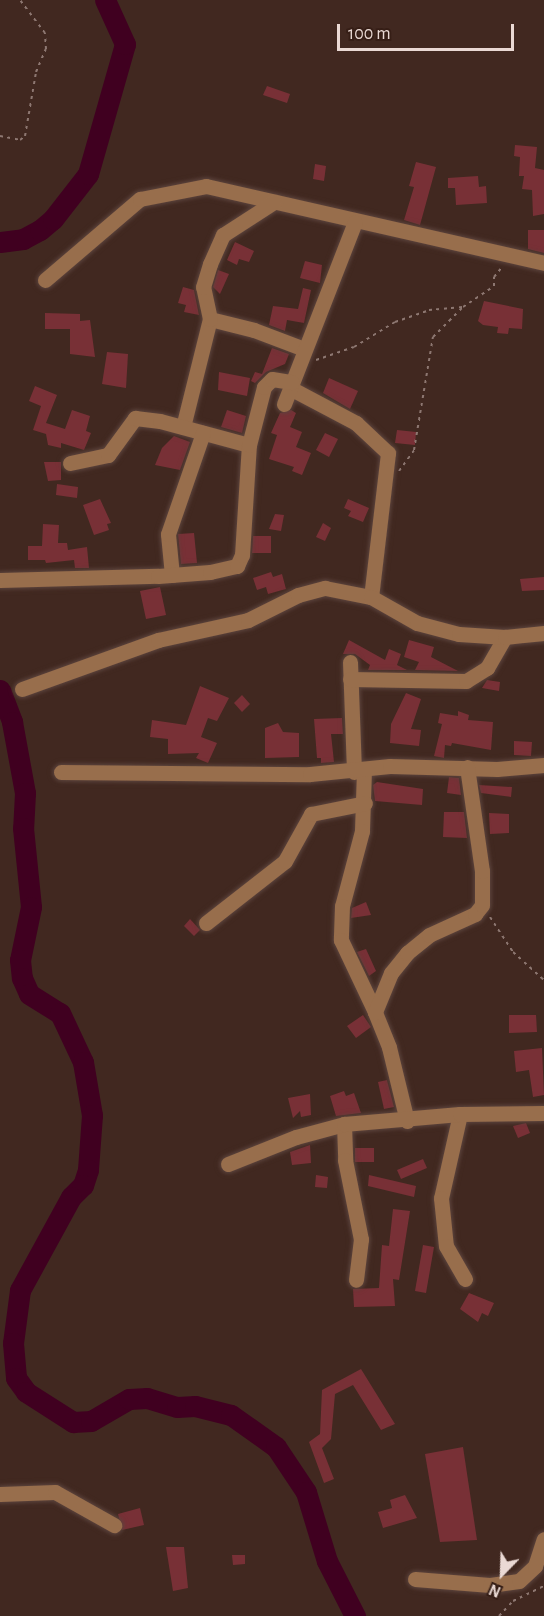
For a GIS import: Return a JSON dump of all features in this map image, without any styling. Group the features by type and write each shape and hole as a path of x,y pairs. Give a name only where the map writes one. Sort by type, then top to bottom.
{"street":[{"path":"45,280 140,199 206,186 233,189 274,202 355,222 544,263"},
{"path":"183,427 210,319 203,282 219,242 229,230 274,202"},
{"path":"284,404 355,222"},
{"path":"210,319 254,330 301,356"},
{"path":"0,580 210,573 235,567 240,562 249,445 265,384 274,378 291,385 356,423 376,439 388,453 387,482 372,597"},
{"path":"70,463 108,454 135,418 183,427 249,445"},
{"path":"172,575 168,534 204,433"},
{"path":"22,689 125,650 248,620 310,591 334,588 372,597 417,623 459,634 505,637 544,633"},
{"path":"351,679 466,681 488,668 505,637"},
{"path":"350,662 359,771 365,803 358,851 342,906 341,940 389,1047 407,1121"},
{"path":"61,772 359,771 400,766 544,765"},
{"path":"375,1012 391,973 407,953 429,935 474,914 482,905 482,871 467,767"},
{"path":"206,923 285,861 311,814 365,803"},
{"path":"228,1164 296,1137 344,1124 407,1121 460,1114 544,1113"},
{"path":"460,1114 441,1198 446,1246 465,1279"},
{"path":"344,1124 345,1160 361,1239 356,1280"},
{"path":"0,1494 55,1492 71,1498 82,1509 114,1526"},
{"path":"415,1578 499,1585 519,1581 540,1567 544,1539"}],"path":[{"path":"0,136 20,140 25,136 36,72 46,50 45,33 20,0"},
{"path":"387,482 409,462 414,450 433,336 464,306 494,286 494,277 510,254"},
{"path":"301,356 338,353 395,322 429,310 464,306"},
{"path":"482,905 513,952 544,980"},
{"path":"499,1616 513,1601 544,1586"}],"building":[{"path":"267,86 290,94 287,103 263,95"},
{"path":"515,145 537,147 535,168 544,170 544,214 533,216 532,190 522,189 524,176 519,176 520,157 514,156"},
{"path":"416,162 436,167 420,225 404,220 414,187 409,186"},
{"path":"315,164 326,166 324,181 313,179"},
{"path":"478,176 479,187 486,186 487,203 456,205 455,188 448,188 448,178"},
{"path":"528,230 544,230 544,253 528,249"},
{"path":"235,242 254,251 249,262 239,259 237,265 227,260"},
{"path":"305,261 322,265 320,283 300,278"},
{"path":"218,270 229,274 220,294 213,287"},
{"path":"183,287 194,290 199,315 184,312 186,305 178,303"},
{"path":"303,288 311,290 304,323 287,320 285,331 269,325 273,306 298,309"},
{"path":"484,301 523,309 522,329 509,328 508,334 497,333 498,327 483,325 478,321"},
{"path":"45,313 80,314 80,321 90,320 95,357 70,354 70,329 45,329"},
{"path":"272,348 289,354 285,364 266,372 255,383 251,381 255,372 262,374"},
{"path":"107,352 128,354 126,388 102,384"},
{"path":"219,372 250,378 247,396 218,390"},
{"path":"329,378 358,391 350,409 323,393"},
{"path":"35,386 57,395 46,423 65,429 72,410 90,416 86,431 91,433 84,450 61,443 61,448 48,445 46,434 33,430 41,406 29,401"},
{"path":"227,410 246,416 242,433 221,427"},
{"path":"291,410 296,413 290,427 302,432 296,447 311,453 302,475 292,471 294,467 269,459 277,435 271,433 280,413"},
{"path":"397,430 416,432 415,445 395,443"},
{"path":"325,433 338,439 329,457 316,450"},
{"path":"174,436 190,442 180,470 155,465 162,448"},
{"path":"44,462 61,462 61,480 48,481"},
{"path":"57,484 78,487 77,498 56,495"},
{"path":"100,499 111,523 107,524 109,530 94,535 83,505"},
{"path":"348,499 369,508 363,522 348,516 351,511 344,508"},
{"path":"275,514 284,515 281,531 269,529"},
{"path":"323,523 331,528 325,541 316,537"},
{"path":"43,524 59,525 58,543 67,543 68,550 87,547 89,568 75,568 74,560 46,563 45,560 28,560 28,546 42,546"},
{"path":"194,533 197,563 181,564 178,534"},
{"path":"253,536 271,536 271,553 252,553"},
{"path":"271,572 273,577 282,574 286,589 268,594 266,587 257,590 253,578"},
{"path":"544,577 544,590 522,591 520,579"},
{"path":"160,587 166,615 146,619 140,591"},
{"path":"349,640 385,660 389,649 401,654 397,665 407,670 368,670 370,665 355,654 343,654"},
{"path":"409,640 434,647 431,657 458,671 415,670 419,662 404,657"},
{"path":"487,680 500,682 499,691 482,688"},
{"path":"200,686 229,698 217,721 208,718 201,737 217,743 208,763 196,758 199,753 168,754 168,739 150,737 152,720 186,725"},
{"path":"406,693 421,699 411,729 421,730 419,746 390,743 391,724"},
{"path":"242,695 250,704 242,712 234,703"},
{"path":"458,711 469,715 468,720 493,722 491,750 452,743 451,746 445,745 444,758 434,756 442,724 438,723 440,713 458,716"},
{"path":"342,718 343,734 331,734 334,762 321,763 321,758 317,758 314,719"},
{"path":"278,723 283,732 299,733 299,757 265,758 265,728"},
{"path":"514,741 532,742 531,756 514,755"},
{"path":"449,777 459,778 461,795 447,793"},
{"path":"377,782 423,789 422,805 375,801 373,785"},
{"path":"479,785 512,787 511,797 481,793"},
{"path":"444,812 464,812 467,838 443,837"},
{"path":"489,813 509,814 509,833 490,834"},
{"path":"366,902 371,915 351,918 352,908"},
{"path":"190,919 200,930 194,936 184,926"},
{"path":"366,949 376,971 369,976 357,952"},
{"path":"363,1015 371,1027 356,1038 347,1026"},
{"path":"509,1015 536,1015 537,1032 509,1033"},
{"path":"542,1048 544,1095 533,1097 529,1070 516,1072 514,1051"},
{"path":"387,1080 394,1107 384,1109 378,1082"},
{"path":"344,1091 346,1096 354,1093 361,1113 336,1116 330,1096"},
{"path":"310,1094 311,1115 301,1117 300,1111 293,1118 288,1098"},
{"path":"526,1123 530,1133 518,1138 513,1126"},
{"path":"310,1145 311,1163 292,1165 290,1152"},
{"path":"355,1148 374,1148 374,1162 355,1162"},
{"path":"423,1159 427,1168 401,1179 397,1170"},
{"path":"316,1175 328,1177 327,1188 315,1187"},
{"path":"369,1175 416,1186 414,1197 368,1186"},
{"path":"393,1209 410,1211 399,1280 393,1279 395,1306 354,1307 353,1289 379,1288 382,1245 389,1246"},
{"path":"423,1245 434,1247 426,1293 415,1291"},
{"path":"469,1293 494,1303 488,1316 482,1313 478,1322 460,1309"},
{"path":"361,1369 395,1424 381,1430 353,1385 335,1394 331,1439 322,1448 334,1479 324,1483 309,1442 320,1434 322,1390"},
{"path":"463,1447 477,1540 440,1542 425,1454"},
{"path":"405,1495 417,1518 383,1528 378,1512 392,1508 390,1500"},
{"path":"140,1508 144,1525 122,1530 118,1514"},
{"path":"166,1547 184,1547 188,1588 173,1591"},
{"path":"232,1555 245,1555 245,1564 233,1565"}],"waterway":[{"path":"0,242 23,239 40,230 53,219 88,174 125,44 105,0"},
{"path":"0,690 12,722 25,793 23,828 31,907 20,960 22,978 29,994 60,1013 83,1062 92,1115 88,1170 83,1185 71,1197 20,1290 13,1343 16,1378 26,1392 73,1422 91,1421 129,1399 147,1398 177,1407 195,1406 231,1415 276,1447 306,1492 327,1561 355,1616"}]}
